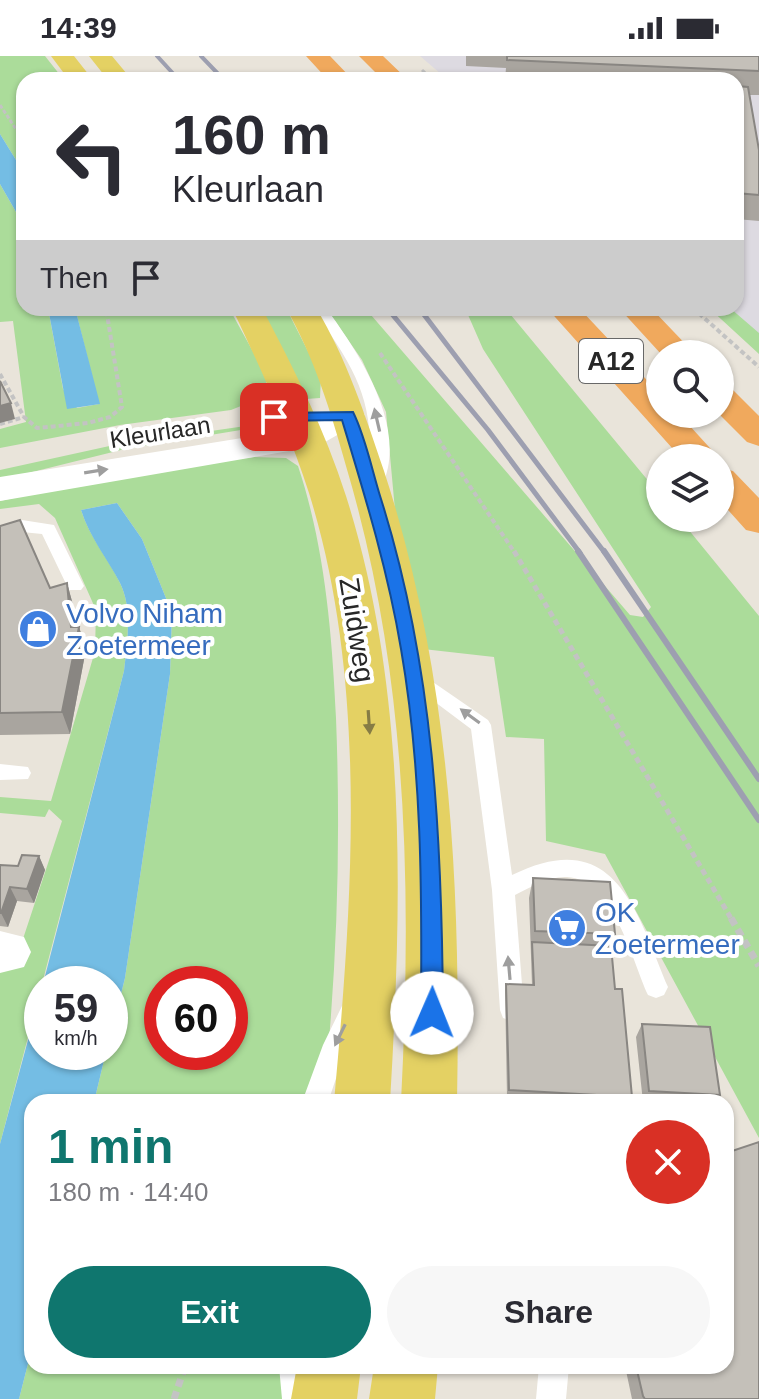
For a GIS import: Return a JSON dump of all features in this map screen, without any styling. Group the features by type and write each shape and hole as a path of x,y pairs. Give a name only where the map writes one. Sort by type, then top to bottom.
{"highway":[{"path":"317,56 333,72"},
{"path":"370,56 387,72"},
{"name":"A12","path":"569,316 646,399"},
{"name":"A12","path":"642,316 665,340"},
{"path":"734,410 759,435"},
{"name":"A12","path":"673,428 688,444"},
{"path":"734,494 759,521"}],"main road":[{"path":"62,56 75,72"},
{"path":"100,56 113,72"},
{"name":"Zuidweg","path":"251,316 325,480 342,536 364,667 376,840 372,971 363,1094"},
{"name":"Zuidweg","path":"305,316 330,363 375,497 398,589 414,676 432,867 429,1094"},
{"path":"324,1399 328,1374"},
{"path":"402,1399 405,1374"}],"street":[{"name":"Kleurlaan","path":"0,489 348,415"},
{"name":"Kleurlaan","path":"0,461 86,443 235,420 302,427"}],"lane":[{"name":"Zuidweg","path":"325,316 347,347 376,412 380,441 375,497"},
{"path":"0,532 22,526 48,529 75,586"},
{"path":"414,676 481,725 503,890 514,1027"},
{"path":"503,890 533,872 571,864 598,875 623,908 656,987"},
{"name":"Zuidweg","path":"318,1094 335,1045 372,971"},
{"path":"295,1374 297,1399"},
{"path":"551,1399 553,1374"}],"path":[{"path":"0,105 16,129"},
{"path":"0,374 24,417 37,428 88,423 110,417 122,407 107,316"},
{"path":"702,316 759,367"},
{"path":"378,350 494,518 759,966"},
{"path":"0,424 24,417"},
{"path":"174,1399 182,1374"}],"shaded area":[{"path":"420,56 759,56 759,346 723,316 744,316 744,72 439,72"}],"green space":[{"path":"0,56 45,56 58,72 16,72 16,160 0,134"},
{"path":"0,184 16,212 16,316 49,316 63,389 77,408 99,404 77,316 233,316 267,377 265,388 256,400 231,410 120,425 0,448 0,429 26,422 13,321 0,322"},
{"path":"263,316 290,316 321,377 320,398 306,399"},
{"path":"332,316 372,316 630,615 643,617 651,607 483,349 469,316 512,316 646,478 646,532 690,532 759,616 759,1138 605,854 546,841 544,739 506,737 494,657 423,649 396,521 386,412 362,360"},
{"path":"718,316 739,316 759,333 759,354"},
{"path":"259,424 272,425 125,449 0,480 0,470 114,445"},
{"path":"254,457 286,458 298,466 315,528 326,591 336,718 337,910 324,1094 96,1094 102,1070 128,1070 127,966 170,674 172,613 142,539 117,503 81,510 115,574 127,604 124,671 47,966 24,966 24,1052 0,1144 0,969 13,969 62,821 49,809 45,817 0,813 0,797 51,801 95,651 96,610 55,518 39,504 0,509 0,501 133,472"},
{"path":"25,1374 290,1374 286,1399 19,1399"}],"water":[{"path":"0,134 16,160 16,212 0,184"},
{"path":"50,316 77,316 100,404 67,409"},
{"path":"117,503 142,539 172,613 170,674 127,966 48,966 124,671 127,638 128,615 124,593 81,510"},
{"path":"24,1055 24,1070 102,1070 96,1094 24,1094 25,1374 19,1399 0,1399 0,1144"}],"building":[{"path":"507,56 759,56 759,71 507,60"},
{"path":"744,87 748,87 759,150 759,195 744,194"},
{"path":"0,381 11,403 0,406"},
{"name":"Volvo Niham Zoetermeer","path":"20,520 50,588 67,583 71,627 79,627 62,712 0,713 0,526"},
{"path":"22,855 39,856 27,889 10,887 0,913 0,865 18,866"},
{"path":"533,878 610,882 615,934 535,931"},
{"path":"532,942 611,946 615,989 622,989 632,1094 509,1090 506,984 534,985"},
{"path":"642,1024 710,1027 720,1094 649,1091"},
{"path":"759,1142 759,1399 645,1399 638,1374 734,1374 734,1150"}],"railway":[{"path":"157,56 172,72"},
{"path":"201,56 216,72"},
{"path":"394,316 488,430 580,553"},
{"path":"425,316 605,553"},
{"path":"578,551 759,820"},
{"path":"604,551 759,779"}],"place":[{"name":"Volvo Niham Zoetermeer","path":"38,629"},
{"name":"OK Zoetermeer","path":"567,928"}],"route":[{"path":"274,417 348,415 387,542 410,650 424,756 432,867 432,1013"}]}
